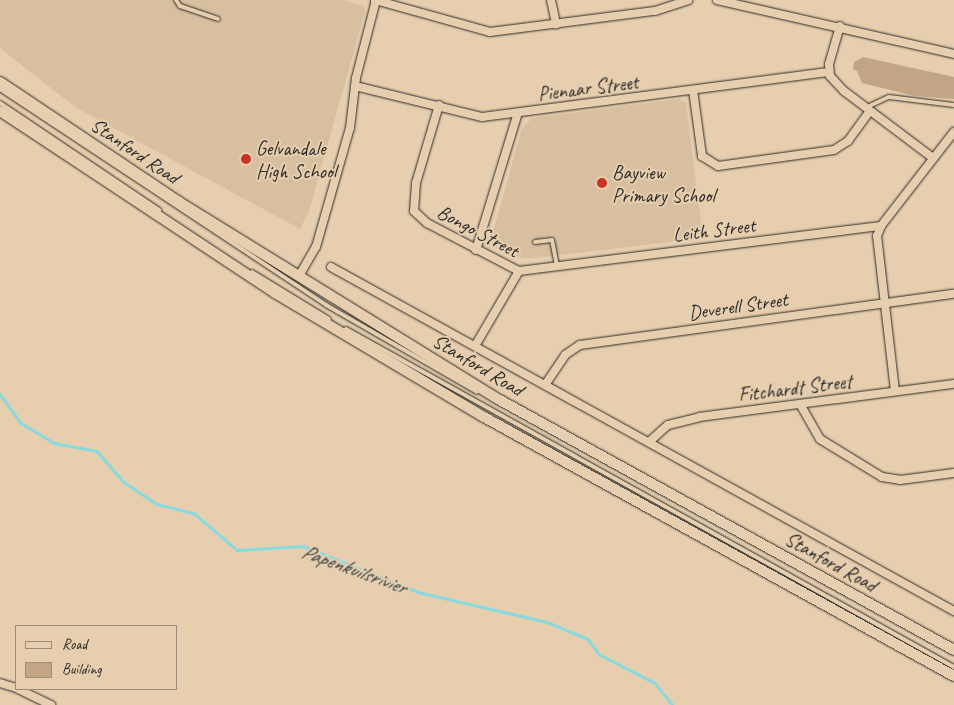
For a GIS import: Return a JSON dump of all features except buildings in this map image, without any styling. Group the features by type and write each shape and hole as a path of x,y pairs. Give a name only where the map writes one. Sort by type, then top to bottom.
{"main road":[{"name":"Stanford Road","path":"0,82 299,276 498,399 954,650"},
{"name":"Stanford Road","path":"0,111 275,293 484,418 954,676"}],"street":[{"path":"299,276 316,247 350,128 355,86 375,0 486,32 655,11 688,0"},
{"path":"551,0 556,24"},
{"path":"717,0 762,4 840,26 954,54"},
{"path":"840,26 828,72 844,92 933,158"},
{"name":"Pienaar Street","path":"355,86 482,117 828,72"},
{"path":"693,90 702,156 707,162 718,166 839,148 868,110"},
{"name":"Bongo Street","path":"439,105 413,206 419,217 476,250 519,271"},
{"path":"476,250 518,113"},
{"path":"895,391 877,259 881,226 954,132"},
{"name":"Leith Street","path":"519,271 881,226"},
{"name":"Stanford Road","path":"330,267 954,611"},
{"path":"475,346 519,271"},
{"name":"Deverell Street","path":"546,385 565,355 580,345 954,294"},
{"name":"Fitchardt Street","path":"649,442 673,422 954,384"},
{"path":"800,404 820,439 882,477 900,480 954,473"},
{"path":"0,682 15,687"},
{"path":"21,690 51,705"}],"lane":[{"path":"176,0 180,6 218,19"},
{"path":"0,89 326,305 954,656"},
{"path":"868,110 889,97 954,105"},
{"path":"0,103 332,321 954,667"},
{"path":"535,242 552,240 557,266"}],"shaded area":[{"name":"Gelvandale High School","path":"0,0 343,0 364,6 365,12 309,211 300,229 75,107 0,48"},
{"name":"Bayview Primary School","path":"679,99 686,103 703,238 535,258 522,258 495,247 491,239 522,128 532,118"}],"waterway":[{"name":"Papenkuilsrivier","path":"0,394 21,423 54,443 97,451 124,482 157,504 194,513 237,550 303,546 418,592 547,622 588,639 599,654 655,683 673,705"}],"place":[{"name":"Gelvandale High School","path":"246,159"},
{"name":"Bayview Primary School","path":"602,183"}]}
